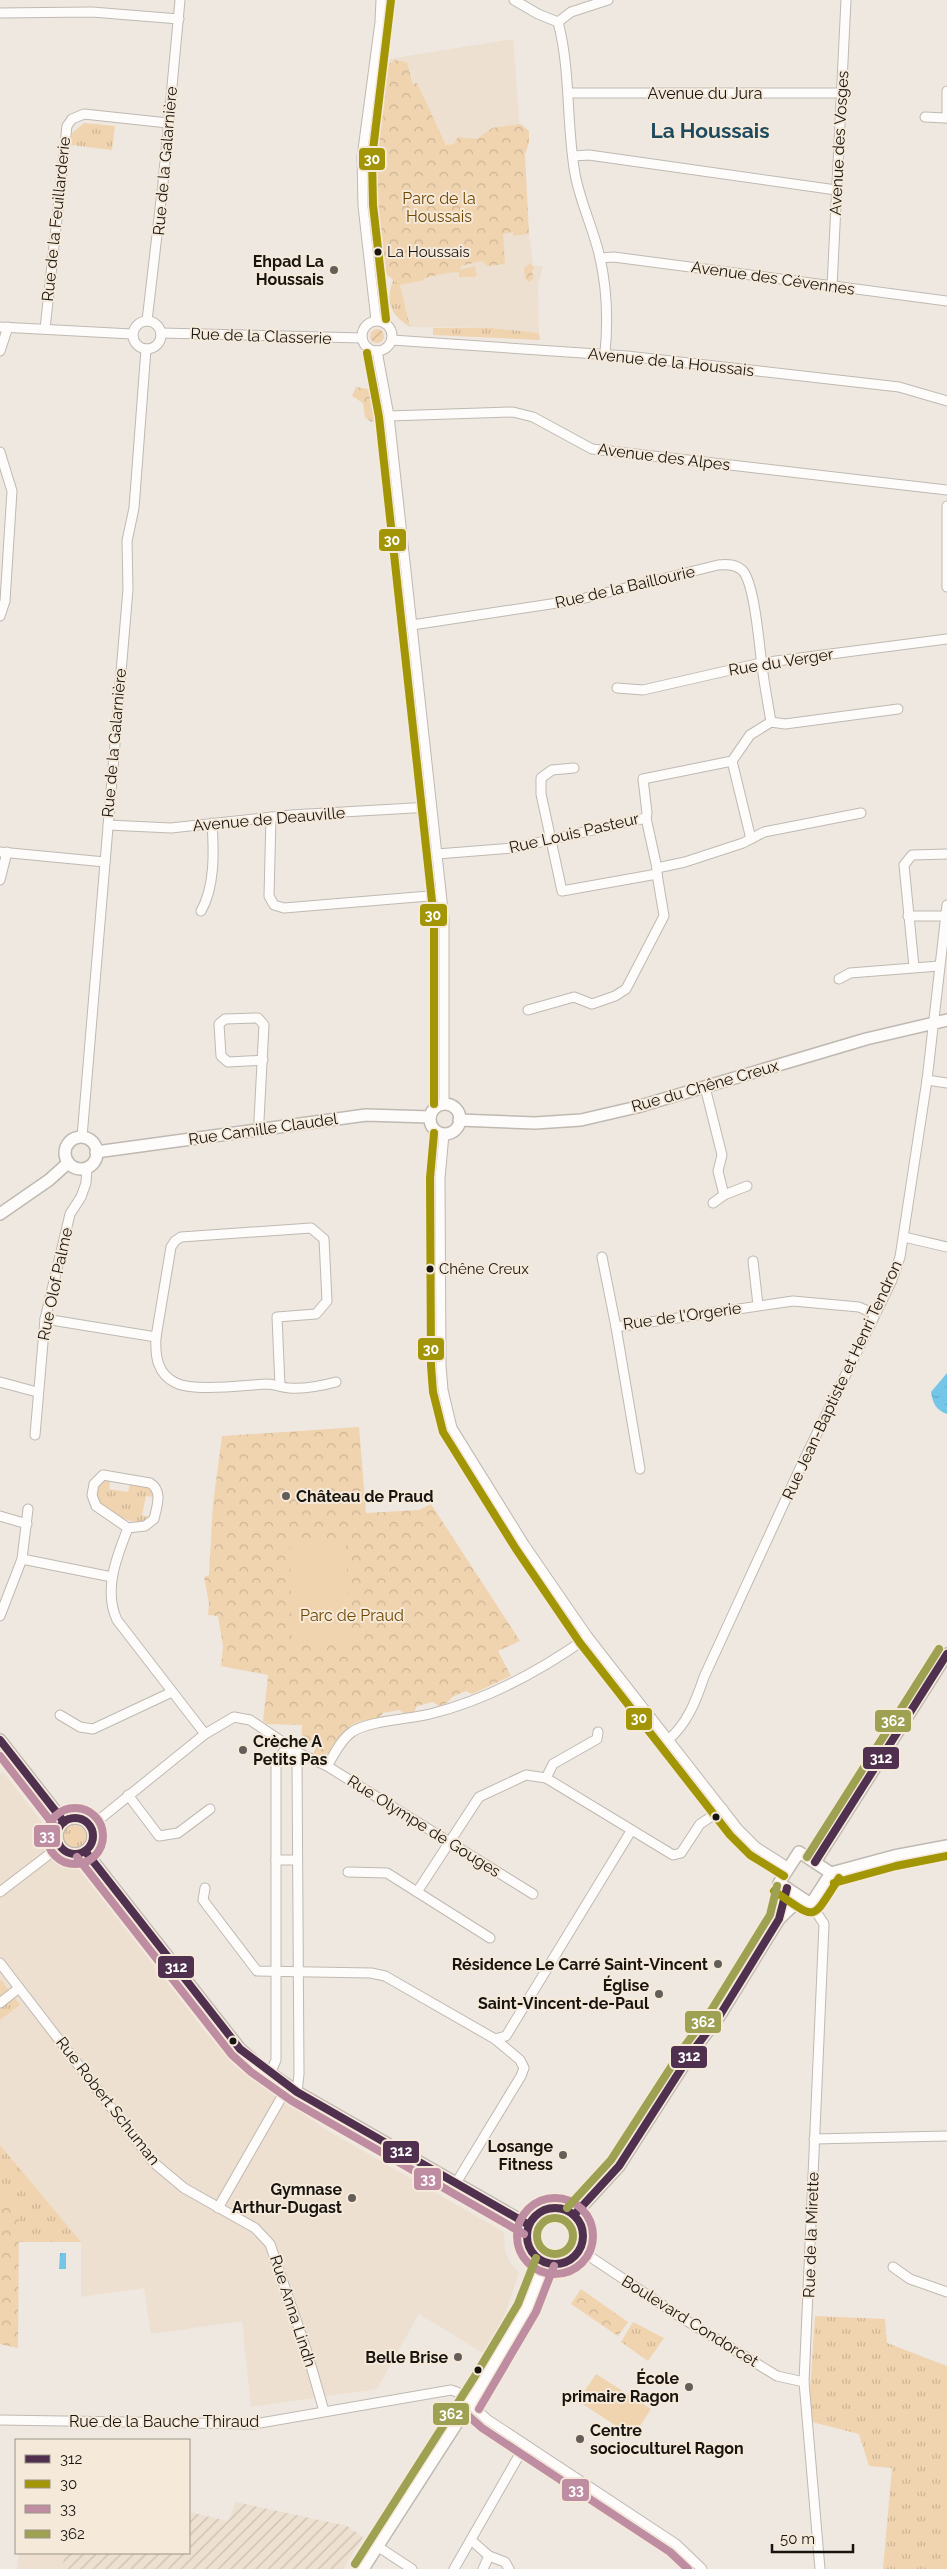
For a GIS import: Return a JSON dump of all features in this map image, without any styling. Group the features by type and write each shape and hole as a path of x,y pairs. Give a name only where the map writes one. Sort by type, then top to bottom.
{"street":[{"name":"Rue de la Galarnière","path":"147,321 154,278 180,0"},
{"path":"376,320 363,206 362,157 380,22 381,0"},
{"path":"514,0 538,14 558,22"},
{"path":"558,22 571,12 608,0"},
{"name":"Avenue des Vosges","path":"832,287 846,0"},
{"path":"0,14 92,12 179,19"},
{"path":"558,22 564,44 575,174 600,258 607,329 605,354"},
{"path":"925,117 946,118 947,91"},
{"name":"Avenue du Jura","path":"568,94 842,93"},
{"name":"Rue de la Feuillarderie","path":"45,329 67,126 72,119 84,114 168,123"},
{"path":"573,156 589,155 836,190"},
{"name":"Avenue des Cévennes","path":"600,258 614,257 947,301"},
{"path":"376,320 388,325 393,333 392,340 385,349 377,351 366,346 362,338 366,325 376,320"},
{"path":"147,321 157,326 161,333 156,345 146,349 137,345 132,334 137,325 147,321"},
{"path":"0,351 4,327 132,334"},
{"name":"Rue de la Classerie","path":"161,333 362,338"},
{"name":"Avenue de la Houssais","path":"392,340 605,354 899,387 947,401"},
{"name":"Rue de la Galarnière","path":"82,1137 128,589 126,541 134,508 146,349"},
{"path":"377,351 389,416 441,895 444,929 444,1104"},
{"name":"Avenue des Alpes","path":"389,416 513,412 533,417 592,449 947,490"},
{"path":"0,452 9,474 13,500 5,601 0,616"},
{"path":"947,506 947,587"},
{"name":"Rue de la Baillourie","path":"412,625 577,600 718,565 731,564 741,570 748,581 761,645 761,662"},
{"name":"Rue du Verger","path":"617,688 643,690 761,662 947,639"},
{"path":"761,662 771,722"},
{"path":"751,839 732,761 750,735 771,722 785,724 898,709"},
{"name":"Rue Louis Pasteur","path":"437,854 514,848 550,838 646,818 643,779 732,761"},
{"path":"574,768 552,770 541,778 541,794 562,890 657,871 751,839 764,832 861,813"},
{"name":"Avenue de Deauville","path":"108,825 171,828 271,817 430,807"},
{"path":"271,817 269,896 274,905 284,908 441,895"},
{"path":"528,1010 574,997 592,1004 615,996 626,989 664,916 646,818"},
{"path":"201,911 209,898 214,845 212,823"},
{"path":"0,880 4,852 105,862"},
{"path":"914,967 904,865 912,855 947,854"},
{"name":"Rue Jean-Baptiste et Henri Tendron","path":"668,1740 683,1725 802,1464 895,1272 904,1237 927,1080 947,904"},
{"path":"908,916 946,917"},
{"path":"839,979 850,973 939,966"},
{"path":"260,1129 263,1060 264,1025 258,1018 225,1019 219,1024 221,1056 228,1062 263,1060"},
{"name":"Rue du Chêne Creux","path":"460,1120 535,1123 581,1120 705,1087 866,1039 947,1020"},
{"path":"927,1080 947,1083"},
{"path":"705,1087 722,1155 718,1172 724,1195"},
{"path":"444,1104 455,1109 460,1120 454,1130 444,1134 433,1128 430,1117 436,1107 444,1104"},
{"name":"Rue Camille Claudel","path":"96,1152 366,1115 430,1117"},
{"path":"444,1134 440,1178 441,1356 443,1390 452,1428 524,1544 588,1637 722,1809 756,1847 788,1868"},
{"path":"82,1137 92,1142 96,1152 94,1160 87,1167 76,1168 68,1163 65,1156 67,1146 73,1139 82,1137"},
{"path":"0,1214 49,1180 68,1163"},
{"name":"Rue Olof Palme","path":"35,1434 37,1392 45,1319 70,1214 81,1197 86,1183 87,1167"},
{"path":"713,1203 724,1195 747,1186"},
{"path":"280,1386 277,1317 316,1314 327,1301 324,1239 311,1228 181,1237 175,1241 171,1247 156,1337 155,1349 159,1366 163,1373 176,1384 189,1387 271,1384 280,1386 289,1388 319,1386 336,1382"},
{"path":"904,1237 947,1247"},
{"name":"Rue de l'Orgerie","path":"602,1257 616,1327 793,1301 852,1306 875,1314"},
{"name":"Rue de l'Orgerie","path":"753,1261 758,1305"},
{"path":"45,1319 156,1337"},
{"path":"616,1327 640,1469"},
{"path":"0,1382 37,1392"},
{"path":"103,1475 150,1483 156,1486 159,1494 154,1519 145,1526 128,1528 96,1506 93,1500 92,1490 94,1484 103,1475"},
{"path":"0,1616 22,1559 28,1509"},
{"path":"0,1516 27,1524"},
{"path":"128,1528 114,1563 112,1577 113,1606 117,1620 205,1734"},
{"path":"22,1559 112,1577"},
{"path":"327,1766 346,1737 356,1729 431,1714 474,1700 519,1680 588,1637"},
{"path":"815,1862 947,1654"},
{"path":"60,1715 80,1727 93,1730 172,1692"},
{"name":"Rue Olympe de Gouges","path":"89,1824 205,1734 228,1719 242,1718 258,1725 287,1746 327,1766 534,1894"},
{"path":"546,1778 553,1764 597,1739 598,1732"},
{"path":"0,1740 64,1822"},
{"path":"218,2208 292,2089 299,2074 297,1761 287,1746 276,1764 276,2060 270,2074"},
{"path":"417,1892 479,1797 526,1775 546,1778 669,1854 679,1854 700,1824 722,1809"},
{"path":"128,1795 159,1836 178,1833 210,1809"},
{"path":"77,1818 89,1824 93,1837 90,1846 85,1850 72,1854 60,1846 57,1834 64,1822 77,1818"},
{"path":"495,2039 506,2036 631,1831"},
{"path":"0,1892 60,1846"},
{"path":"832,1873 799,1852 779,1883 811,1904 832,1873 894,1856 947,1846"},
{"path":"85,1850 240,2049 270,2074 292,2089 529,2225"},
{"path":"276,1860 297,1860"},
{"path":"348,1872 387,1873 490,1938"},
{"path":"205,1888 203,1900 257,1971 371,1973 385,1976 495,2039 520,2060 523,2072 456,2183"},
{"path":"779,1919 787,1888"},
{"path":"574,2216 619,2166 692,2052 720,2015 779,1919 801,1898"},
{"name":"Rue de la Mirette","path":"811,1904 824,1924 804,2382 820,2569"},
{"name":"Rue Robert Schuman","path":"0,1963 154,2162 184,2188 218,2208"},
{"path":"0,2003 19,1988"},
{"path":"814,2139 947,2136"},
{"name":"Rue Anna Lindh","path":"218,2208 255,2228 274,2251 324,2411"},
{"path":"561,2208 574,2216 582,2228 583,2236 580,2250 568,2261 553,2264 538,2259 529,2247 527,2232 529,2225 539,2213 546,2209 561,2208"},
{"name":"Boulevard Condorcet","path":"580,2250 682,2318 777,2376 804,2382"},
{"path":"363,2569 470,2404 527,2308 545,2262"},
{"path":"893,2267 910,2279 947,2292"},
{"name":"Rue de la Bauche Thiraud","path":"0,2420 254,2424 450,2390 462,2395 488,2420 676,2544 702,2569"},
{"path":"454,2568 525,2445"},
{"path":"471,2540 489,2556 504,2562 508,2569"},
{"path":"377,2546 412,2569"},
{"path":"483,2569 489,2556"}],"shaded area":[{"path":"513,39 520,129 475,142 446,145 417,83 413,84 411,71 382,71 382,60"},
{"path":"513,232 514,236 529,234 533,265 543,266 538,285 539,333 491,328 410,327 400,285 427,279 442,272 459,272 461,266 482,261 487,266 503,233"},
{"path":"3,1772 204,2030 236,2067 325,2129 504,2232 505,2250 510,2262 519,2273 502,2323 483,2353 419,2314 377,2389 251,2407 242,2321 151,2334 144,2288 81,2297 81,2242 0,2145 0,2020 19,2005 0,1979 0,1775"},
{"path":"236,2502 347,2526 363,2537 343,2569 61,2569 66,2554 190,2554 190,2512 228,2521"},
{"path":"19,2554 66,2554 61,2569 17,2569"}],"green space":[{"name":"Parc de la Houssais","path":"395,60 407,62 413,84 417,83 446,145 454,144 458,137 477,139 492,128 521,124 529,131 529,143 525,154 529,234 513,236 513,232 503,234 505,264 487,266 482,261 461,266 460,270 475,266 477,275 474,277 460,277 459,272 452,272 400,285 387,275 379,247 375,202 374,154 379,74"},
{"path":"84,123 115,126 112,150 71,145 72,133"},
{"path":"402,259 424,280 400,285 410,327 394,312 389,296"},
{"path":"530,263 534,268 532,272 534,278 529,282 525,279 524,268"},
{"path":"433,328 491,328 539,333 540,340 433,335"},
{"path":"374,329 380,329 384,336 380,343 374,343 370,339 370,333"},
{"path":"356,387 374,390 376,393 381,408 378,420 371,422 365,417 363,403 352,396"},
{"name":"Parc de Praud","path":"359,1427 366,1513 419,1510 431,1504 520,1641 498,1651 511,1676 472,1694 466,1691 452,1697 447,1703 439,1706 433,1702 417,1706 414,1712 405,1714 399,1710 383,1713 379,1719 355,1723 347,1729 331,1751 320,1756 313,1754 317,1747 308,1741 303,1747 301,1746 302,1725 267,1724 263,1721 268,1675 221,1666 223,1646 218,1616 208,1615 209,1603 204,1577 209,1575 213,1504 222,1436"},
{"path":"103,1480 110,1481 109,1489 128,1492 130,1484 148,1488 153,1497 146,1496 142,1515 149,1517 146,1521 134,1522 127,1520 114,1514 98,1502 97,1487"},
{"path":"346,1540 349,1639 292,1640 290,1541"},
{"path":"74,1825 79,1826 85,1832 85,1842 79,1848 74,1849 69,1848 63,1842 62,1837 63,1832 69,1826"},
{"path":"0,1979 20,2005 0,2020"},
{"path":"0,2145 81,2242 18,2242 18,2348 0,2344"},
{"path":"0,2191 19,2211 18,2348 0,2344"},
{"path":"581,2289 628,2322 618,2336 571,2304"},
{"path":"815,2316 885,2319 887,2343 947,2366 947,2569 883,2569 892,2468 869,2466 859,2434 808,2421"},
{"path":"633,2322 664,2338 648,2361 621,2342"},
{"path":"596,2374 651,2409 633,2437 578,2401"}],"water":[{"path":"947,1373 947,1414 940,1411 936,1406 931,1392"},
{"path":"60,2253 66,2253 66,2269 59,2269"}],"transit line":[{"name":"30","path":"386,319 373,205 372,158 391,0"},
{"name":"30","path":"367,353 379,417 434,920 434,1104"},
{"name":"30","path":"434,1133 430,1178 431,1366 433,1392 443,1432 516,1549 580,1643 730,1835 750,1855 784,1876"},
{"name":"362","path":"807,1857 939,1649"},
{"name":"312","path":"815,1862 947,1654"},
{"name":"312","path":"0,1740 64,1822"},
{"name":"33","path":"0,1756 56,1828"},
{"name":"33","path":"75,1808 86,1810 95,1816 101,1825 103,1836 101,1847 95,1856 86,1862 75,1864 64,1862 55,1856 49,1847 47,1836 49,1825 55,1816 64,1810 75,1808"},
{"name":"312","path":"75,1818 82,1819 88,1823 92,1829 93,1836 92,1843 88,1849 82,1853 75,1854 68,1853 62,1849 58,1843 57,1836 58,1829 62,1823 68,1819 75,1818"},
{"name":"312","path":"85,1851 240,2049 297,2092 529,2225"},
{"name":"30","path":"834,1883 896,1866 947,1856"},
{"name":"33","path":"77,1857 232,2055 251,2072 292,2101 524,2234"},
{"name":"30","path":"774,1891 799,1908 812,1912 817,1910 823,1903 839,1878"},
{"name":"362","path":"567,2208 611,2160 684,2047 712,2009 770,1915 777,1886"},
{"name":"312","path":"574,2215 619,2166 692,2052 720,2015 779,1919 787,1888"},
{"name":"33","path":"555,2198 570,2201 582,2209 590,2221 593,2236 590,2251 582,2263 570,2271 555,2274 540,2271 528,2263 520,2251 517,2236 520,2221 528,2209 540,2201 555,2198"},
{"name":"312","path":"550,2208 560,2208 575,2216 581,2225 583,2236 581,2247 575,2256 560,2264 550,2264 539,2259 532,2252 527,2241 527,2231 532,2220 539,2213 550,2208"},
{"name":"362","path":"555,2218 562,2219 568,2223 572,2229 573,2236 572,2243 568,2249 562,2253 555,2254 548,2253 542,2249 538,2243 537,2236 538,2229 542,2223 548,2219 555,2218"},
{"name":"362","path":"355,2564 475,2376 518,2304 536,2258"},
{"name":"33","path":"479,2409 536,2312 554,2266"},
{"name":"33","path":"463,2411 482,2428 670,2552 688,2569"}],"place":[{"name":"La Houssais","path":"378,252"},
{"name":"Ehpad La Houssais","path":"334,270"},
{"name":"Chêne Creux","path":"430,1269"},
{"name":"Château de Praud","path":"286,1496"},
{"name":"Crèche A Petits Pas","path":"243,1750"},
{"name":"Résidence Le Carré Saint-Vincent","path":"718,1964"},
{"name":"Église Saint-Vincent-de-Paul","path":"659,1994"},
{"name":"Losange Fitness","path":"563,2155"},
{"name":"Gymnase Arthur-Dugast","path":"352,2198"},
{"name":"Belle Brise","path":"458,2357"},
{"name":"École primaire Ragon","path":"689,2387"},
{"name":"Centre socioculturel Ragon","path":"580,2439"}],"district":[{"name":"La Houssais","path":"710,130"}]}
